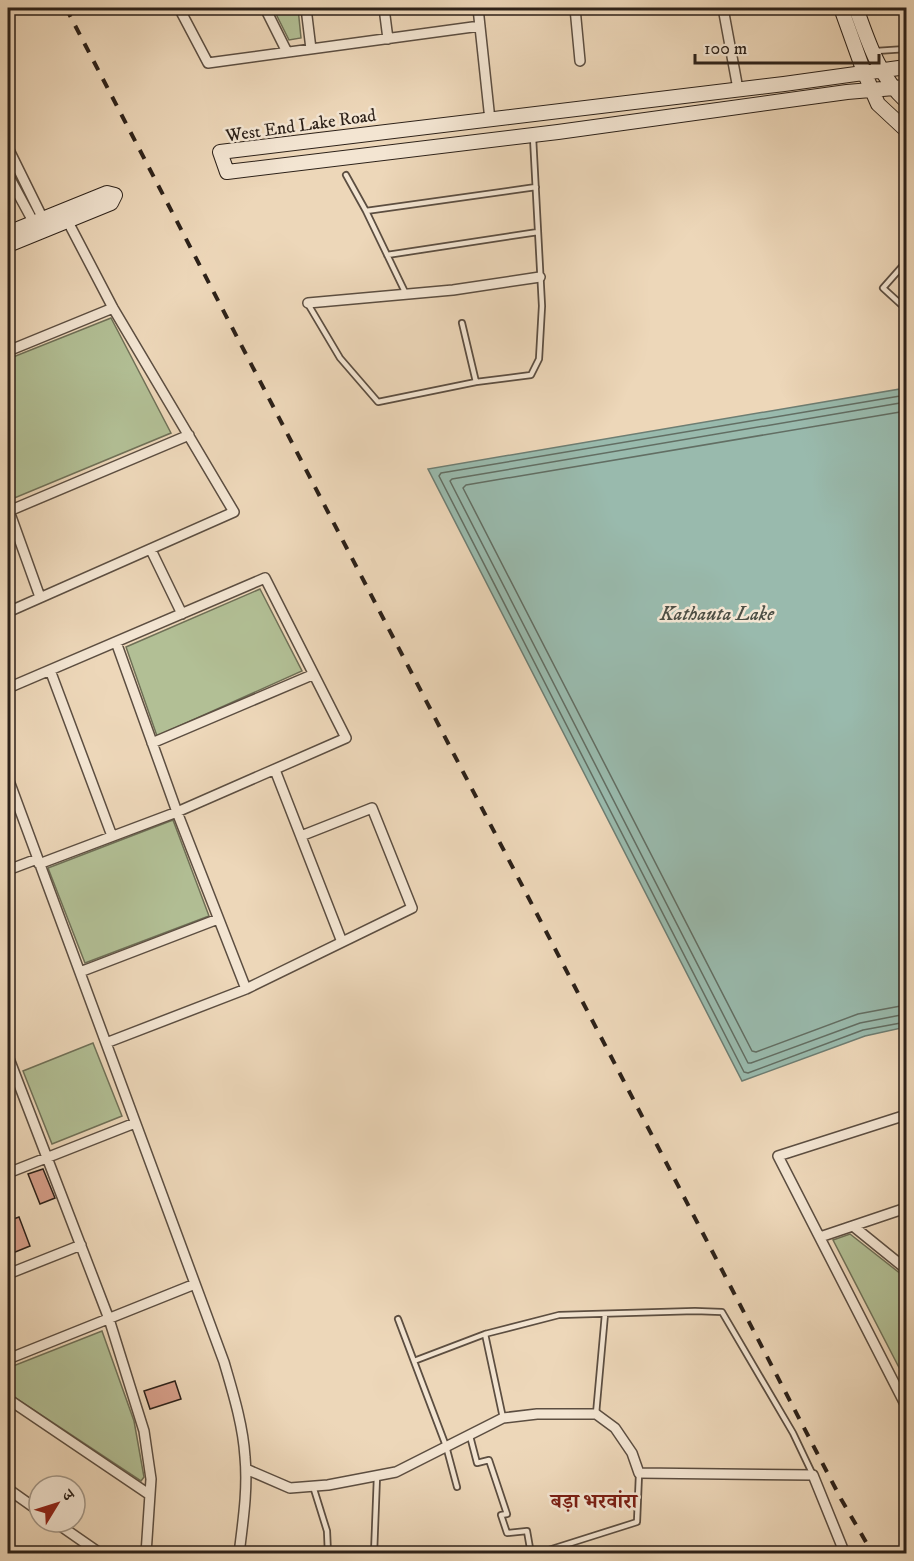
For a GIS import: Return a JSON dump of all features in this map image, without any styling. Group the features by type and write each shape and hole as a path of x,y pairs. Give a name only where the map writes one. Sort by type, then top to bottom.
{"street":[{"path":"179,8 208,63 480,26"},
{"path":"265,8 287,52"},
{"path":"306,8 311,49"},
{"path":"384,8 388,39"},
{"path":"478,8 490,120"},
{"path":"575,8 580,61"},
{"path":"723,8 738,89"},
{"path":"841,8 878,104 906,130"},
{"path":"856,8 880,70 892,88 906,101"},
{"name":"West End Lake Road","path":"906,67 220,152 227,172 906,87"},
{"path":"8,148 39,224"},
{"path":"8,175 39,224"},
{"path":"8,233 65,216 113,308 234,512 8,612"},
{"path":"8,245 39,224"},
{"path":"308,303 453,290 540,277"},
{"path":"8,351 113,308"},
{"path":"40,597 8,509 189,435"},
{"path":"151,550 182,614"},
{"path":"8,688 265,578 312,675 346,738 177,812 112,837 8,870"},
{"path":"116,642 177,812 246,989"},
{"path":"50,670 112,837"},
{"path":"152,743 312,675"},
{"path":"275,770 342,942"},
{"path":"8,778 224,1362 237,1408 245,1455 246,1492 239,1554"},
{"path":"106,1043 246,989 412,908 372,808 301,836"},
{"path":"80,972 218,919"},
{"path":"8,1056 10,1069 48,1158 109,1318 144,1431 151,1479 146,1554"},
{"path":"906,1115 778,1156 906,1406"},
{"path":"8,1173 135,1123"},
{"path":"820,1237 906,1208"},
{"path":"853,1226 906,1269"},
{"path":"8,1274 81,1245"},
{"path":"8,1359 195,1284"},
{"path":"8,1400 150,1495"},
{"path":"246,1469 290,1488 377,1476 396,1473 503,1418 537,1414 596,1414 615,1428 632,1453 639,1473 813,1475 845,1554"},
{"path":"8,1489 27,1502"},
{"path":"72,1534 101,1554"}],"lane":[{"path":"873,52 906,49"},
{"path":"308,303 340,358 378,402 476,382 531,375 539,359 542,306 533,135"},
{"path":"346,175 405,292"},
{"path":"366,211 536,187"},
{"path":"387,255 538,232"},
{"path":"906,262 883,288 906,309"},
{"path":"462,323 476,382"},
{"path":"414,1361 485,1334 559,1315 722,1312 794,1433 813,1475"},
{"path":"596,1414 605,1314"},
{"path":"398,1319 446,1446 457,1487"},
{"path":"485,1334 503,1418"},
{"path":"470,1434 477,1463 489,1460 507,1514 501,1515 507,1533 527,1531 531,1554"},
{"path":"536,1554 637,1522 639,1473"},
{"path":"374,1554 377,1476"},
{"path":"313,1486 327,1531 328,1554"}],"shaded area":[{"path":"273,8 298,8 301,38 289,40"},
{"path":"111,318 171,433 12,499 8,485 8,359"},
{"path":"260,589 302,671 157,736 126,647"},
{"path":"173,820 209,916 85,963 48,868"},
{"path":"93,1043 122,1116 52,1144 23,1071"},
{"path":"850,1234 906,1278 906,1381 833,1240"},
{"path":"102,1331 134,1421 144,1477 141,1481 8,1393 8,1368"}],"water":[{"name":"Kathauta Lake","path":"906,388 906,1027 865,1036 742,1081 428,469"}],"building":[{"path":"43,1169 55,1198 40,1204 28,1174"},
{"path":"19,1217 30,1246 8,1255 8,1221"},
{"path":"175,1381 181,1399 150,1409 144,1391"}],"railway":[{"path":"66,8 841,1499 873,1554"}],"district":[{"name":"बड़ा भरवांरा","path":"594,1502"}]}
